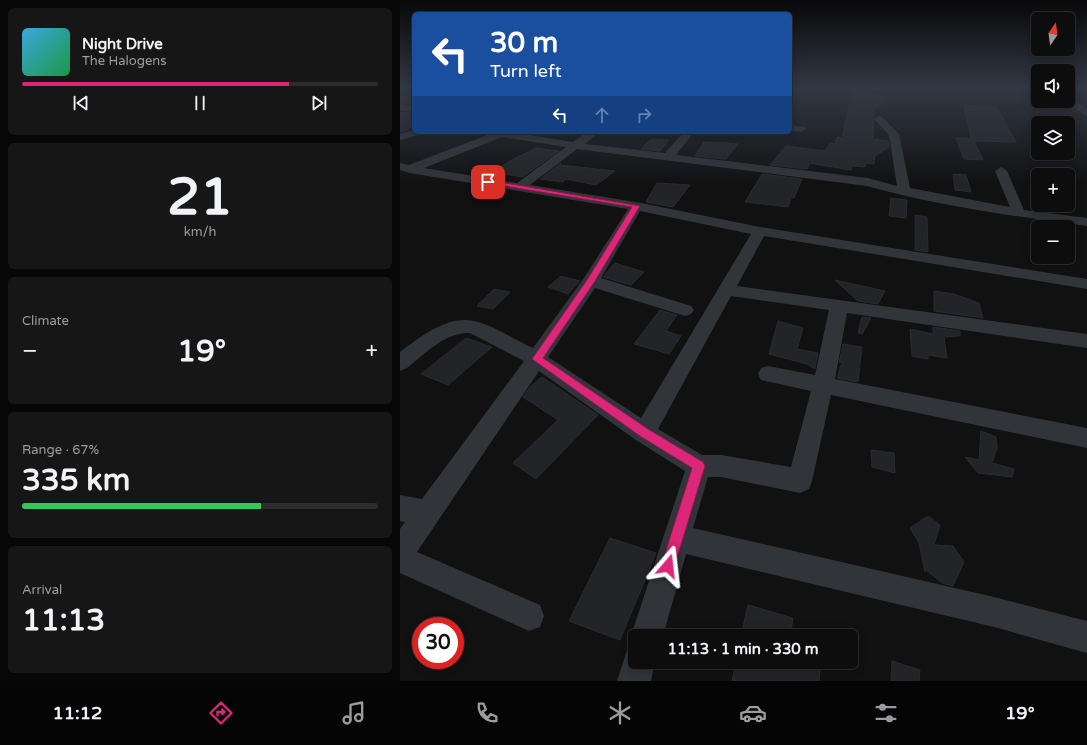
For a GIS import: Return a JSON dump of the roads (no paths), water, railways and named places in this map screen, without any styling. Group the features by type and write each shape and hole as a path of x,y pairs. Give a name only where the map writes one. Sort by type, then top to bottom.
{"street":[{"path":"882,121 894,134 904,191"},
{"path":"792,128 801,129"},
{"path":"400,137 412,134"},
{"path":"403,169 493,134"},
{"path":"502,134 577,146 774,169 868,182 904,191 1019,213 1087,222"},
{"path":"519,187 592,134"},
{"path":"668,157 687,134"},
{"path":"403,169 636,206 760,231 1087,284"},
{"path":"1001,171 1019,213"},
{"path":"529,616 403,560 400,554 591,281 636,206"},
{"path":"644,433 760,231"},
{"path":"591,281 685,310"},
{"path":"727,290 1087,341"},
{"path":"400,363 449,329 463,325 474,327 537,359 644,433 699,466 721,466 800,481 823,385 839,306"},
{"path":"768,374 1087,438"},
{"path":"649,629 699,466"},
{"path":"400,508 428,513"},
{"path":"677,538 994,612 1087,637"},
{"path":"634,681 637,669"}]}
